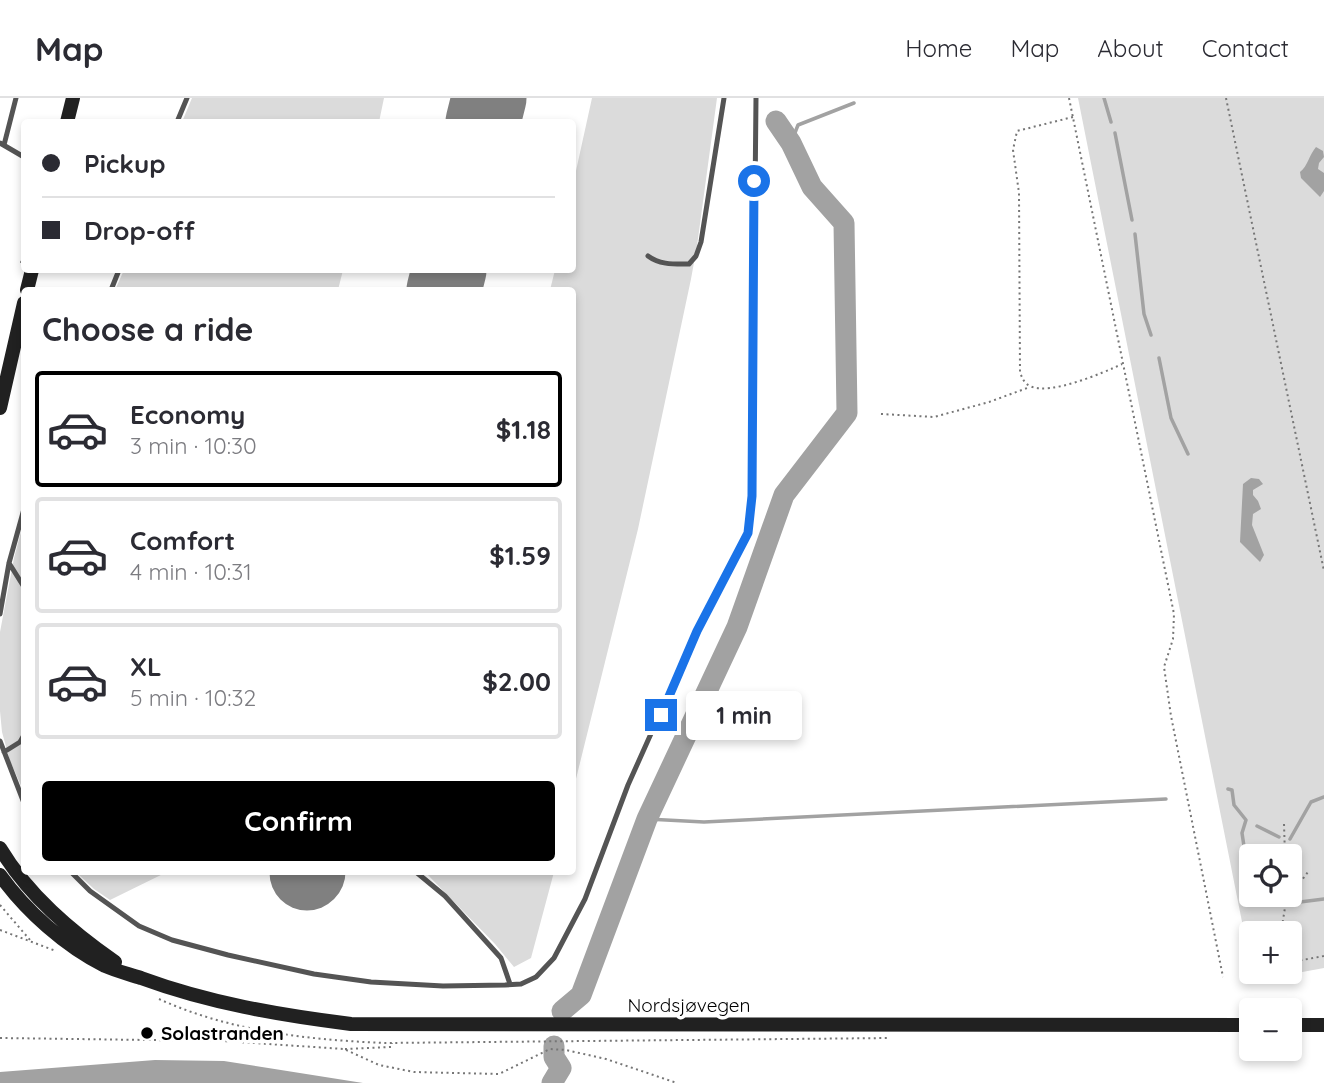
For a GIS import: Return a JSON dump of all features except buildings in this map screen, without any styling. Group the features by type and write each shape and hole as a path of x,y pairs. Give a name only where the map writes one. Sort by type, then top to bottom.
{"main road":[{"path":"68,119 74,98"},
{"path":"0,408 21,316"},
{"name":"Nordsjøvegen","path":"0,848 2,872 32,891 60,920 133,975 229,1005 290,1017 351,1024 1239,1025"},
{"path":"1302,1025 1324,1025"}],"lane":[{"path":"16,98 2,144 21,155"},
{"path":"178,119 187,98"},
{"path":"648,256 655,261 670,264 689,264 696,257 701,242 724,98"},
{"path":"74,875 90,891 139,926 172,940 314,974 371,982 443,986 521,984 537,976 554,958 585,900 628,785 697,631 748,533 752,496 755,98"},
{"path":"0,614 9,563 21,520"},
{"path":"9,563 21,582"},
{"path":"4,752 21,740"},
{"path":"0,741 21,795"},
{"path":"420,875 444,896 502,958 510,984"}],"path":[{"path":"1069,98 1174,614 1173,639 1164,667 1223,977"},
{"path":"1226,98 1324,571"},
{"path":"1031,387 1022,379 1019,357 1019,193 1013,150 1017,131 1073,117"},
{"path":"881,414 934,416 989,402 1031,387 1049,388 1061,385 1103,373 1122,364"},
{"path":"1284,824 1284,844"},
{"path":"1302,880 1308,872"},
{"path":"0,905 30,941 0,930"},
{"path":"1302,960 1324,956"},
{"path":"0,1038 223,1041 344,1049 391,1047 393,1043"},
{"path":"344,1049 379,1065 414,1072 499,1074 550,1049 566,1050 606,1059 677,1083"}],"shaded area":[{"path":"192,98 384,98 380,119 183,119"},
{"path":"592,98 717,98 691,279 638,529 576,779 576,287 551,287 554,273 576,273 576,171"},
{"path":"1078,98 1324,98 1324,968 1302,972 1302,921 1242,921 1239,907 1302,907 1302,844 1239,844 1239,907"},
{"path":"1316,147 1323,151 1324,157 1318,169 1324,173 1324,191 1320,197 1301,178 1300,172"},
{"path":"123,273 342,273 339,287 116,287"},
{"path":"1251,478 1259,479 1263,484 1253,490 1261,509 1253,514 1252,525 1264,555 1260,562 1240,542 1243,484"},
{"path":"21,532 21,785 10,761 2,732 0,711 0,632"},
{"path":"79,875 161,875 110,900"},
{"path":"428,875 553,875 531,958 514,967"},
{"path":"155,1060 224,1061 363,1083 0,1083 0,1072"}],"waterway":[{"path":"1104,98 1111,122"},
{"path":"791,143 798,125 854,103"},
{"path":"562,1011 581,995 647,819 737,627 784,495 847,413 844,223 812,187 791,143 776,121"},
{"path":"1115,133 1132,220"},
{"path":"1135,234 1144,314 1151,335"},
{"path":"1159,358 1171,418 1188,454"},
{"path":"1228,789 1232,790 1234,805 1246,820 1242,833 1244,844"},
{"path":"1290,839 1311,802 1324,797"},
{"path":"647,819 704,822 1166,799"},
{"path":"1257,826 1279,837"},
{"path":"1302,902 1324,899"},
{"path":"552,1083 561,1068 554,1057 554,1046"}],"runway":[{"path":"484,119 489,98"},
{"path":"445,287 448,273"}],"place":[{"name":"Solastranden","path":"147,1033"}],"route":[{"path":"661,715 697,631 748,533 752,496 754,181"}]}
